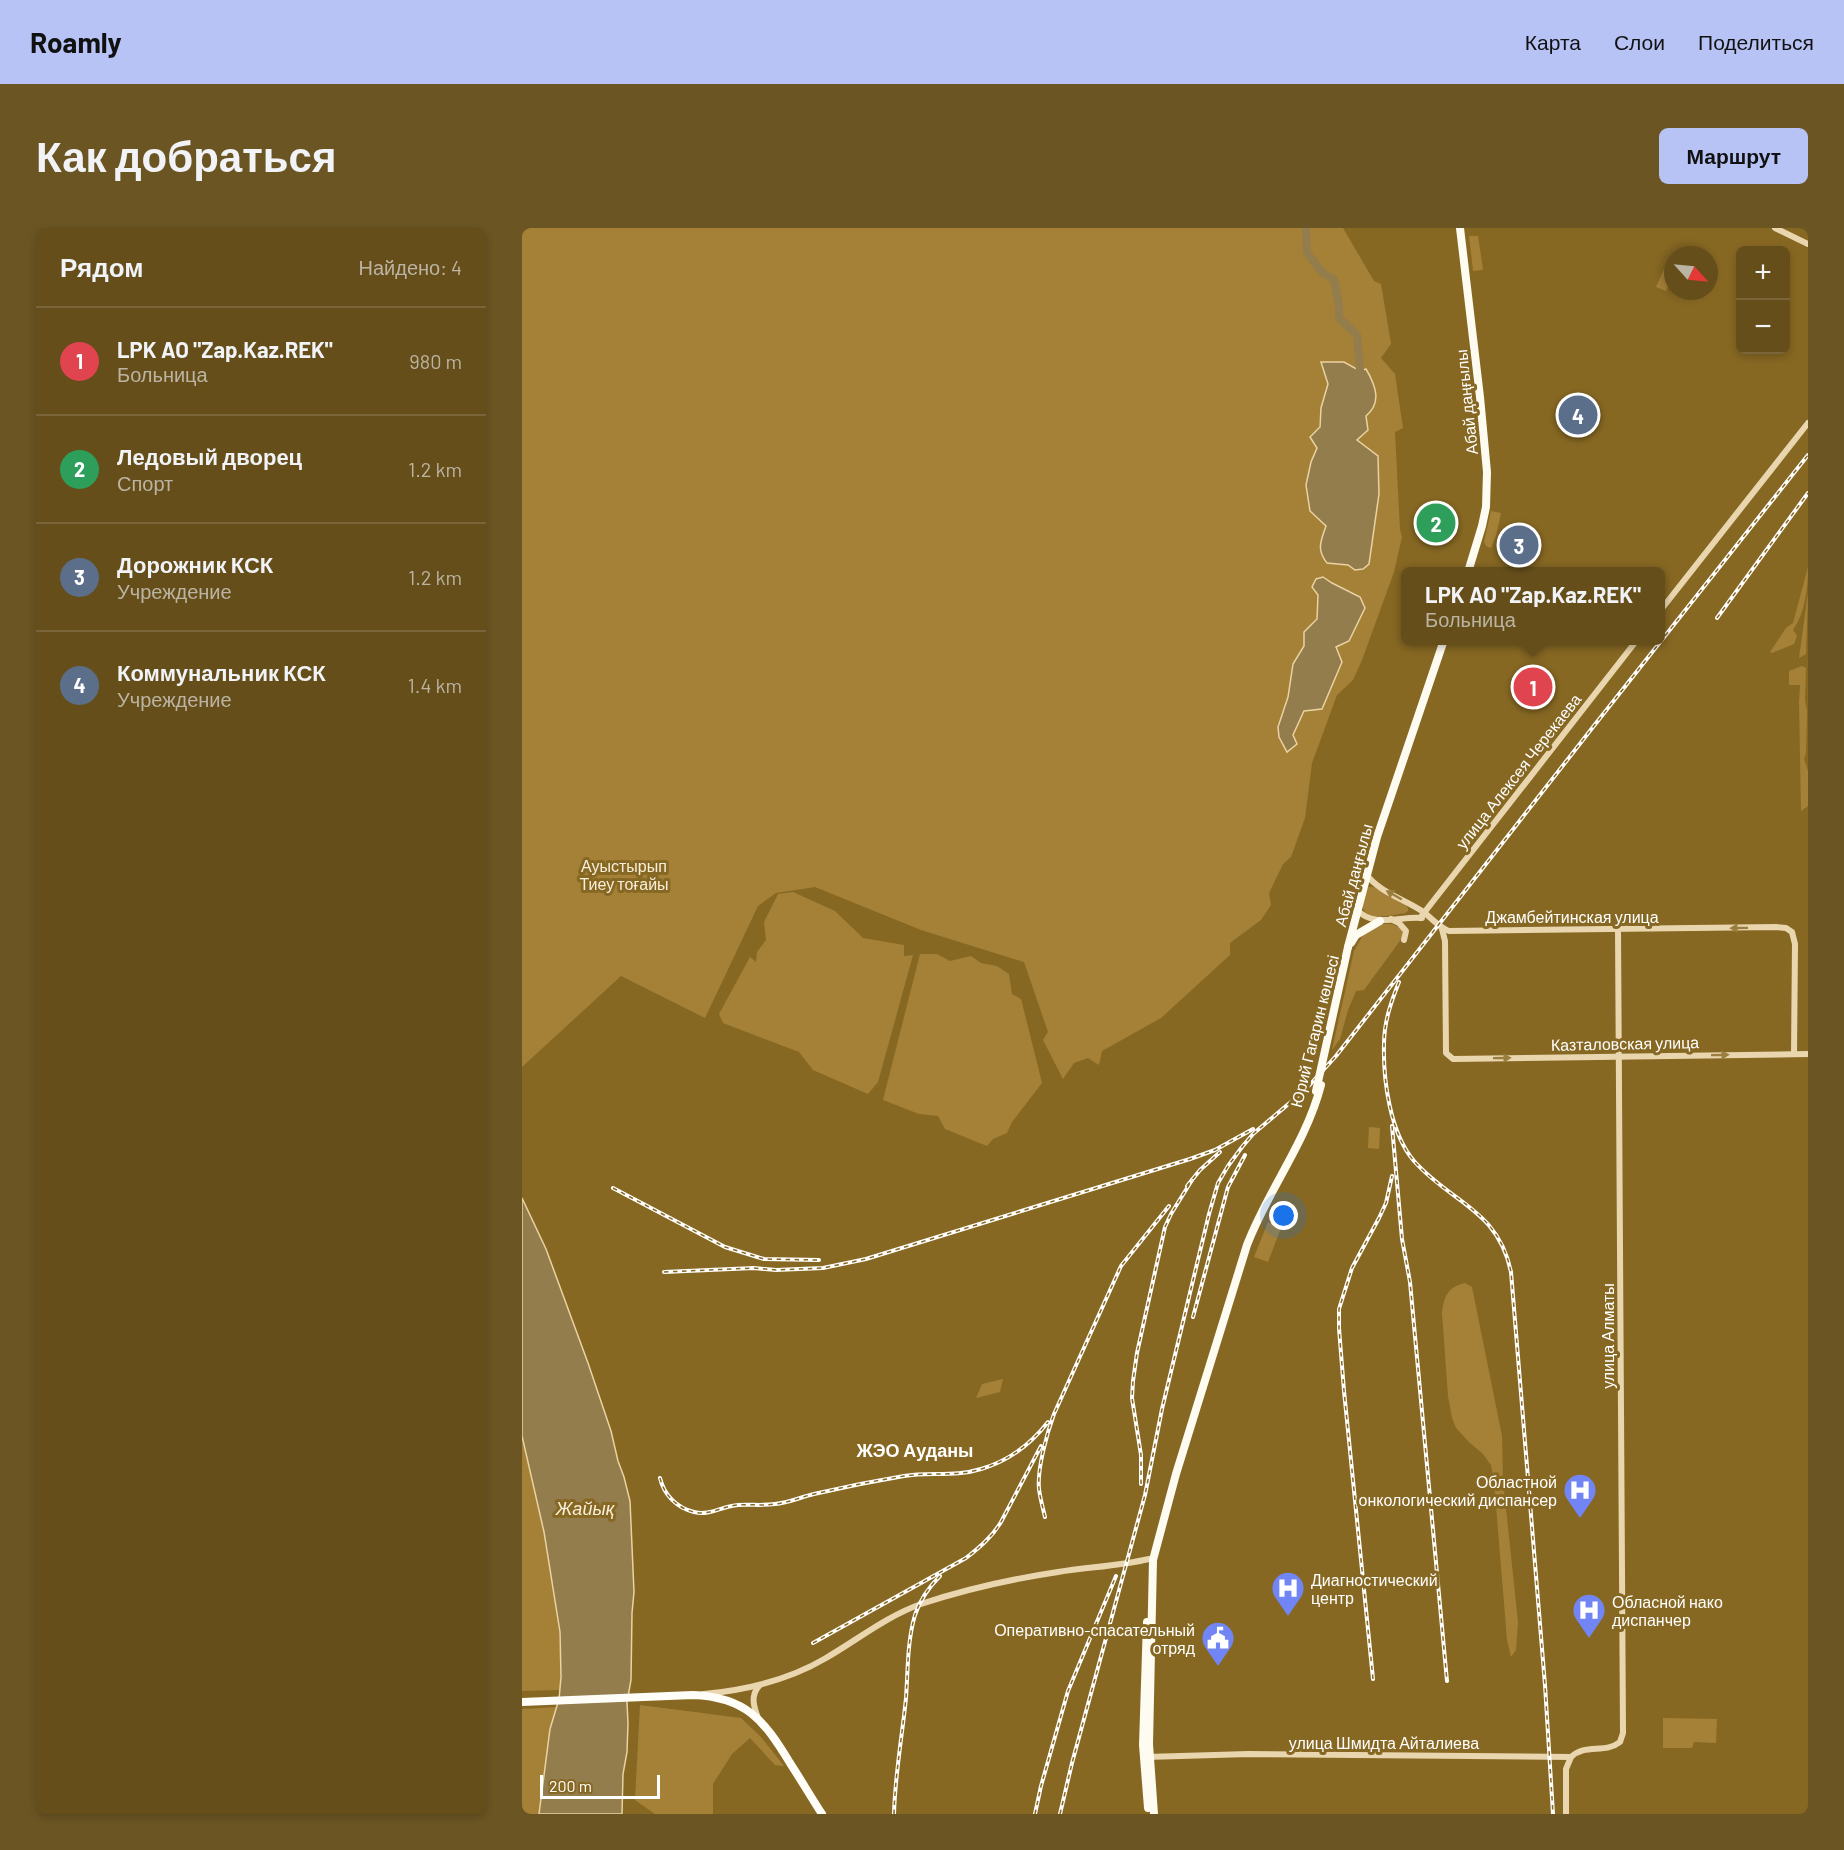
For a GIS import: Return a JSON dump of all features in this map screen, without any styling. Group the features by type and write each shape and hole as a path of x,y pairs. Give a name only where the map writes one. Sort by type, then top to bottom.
{"highway":[{"path":"522,1702 693,1695 730,1701 758,1718 771,1731 822,1814"}],"main road":[{"name":"Абай даңғылы","path":"1460,228 1487,472 1486,507 1470,567"},
{"name":"Абай даңғылы","path":"1348,947 1366,873 1442,645"},
{"path":"1348,947 1356,935 1380,921"},
{"name":"Юрий Гагарин көшесі","path":"1154,1814 1147,1757 1153,1560 1157,1542 1247,1245 1260,1212 1309,1124 1348,947"},
{"name":"Юрий Гагарин көшесі","path":"1149,1814 1147,1757 1149,1559 1246,1236 1305,1120 1318,1088"}],"street":[{"path":"1775,228 1808,244"},
{"path":"1665,605 1808,423"},
{"name":"улица Алексея Черекаева","path":"1422,915 1633,645"},
{"path":"1366,873 1376,885 1442,929"},
{"path":"1357,909 1368,918 1380,921 1422,915"},
{"path":"1390,919 1406,931 1404,940"},
{"name":"Джамбейтинская улица","path":"1442,929 1456,932 1776,927 1789,930 1794,936 1794,1054"},
{"name":"Казталовская улица","path":"1442,929 1445,941 1446,1053 1450,1057 1456,1059 1808,1053"},
{"name":"улица Алматы","path":"1618,929 1623,1707 1623,1733 1620,1742"},
{"path":"693,1695 760,1685 791,1676 824,1660 902,1611 994,1582 1149,1559"},
{"path":"758,1718 753,1698 760,1685"},
{"name":"улица Шмидта Айталиева","path":"1147,1757 1249,1754 1571,1757 1580,1750 1611,1748 1620,1742"},
{"path":"1566,1814 1566,1769 1571,1757"}],"green space":[{"name":"Ауыстырып Тиеу тоғайы","path":"522,228 1343,228 1374,281 1381,284 1391,344 1381,358 1395,374 1403,428 1395,432 1402,537 1394,572 1362,660 1353,680 1337,695 1312,763 1305,818 1291,857 1283,864 1269,893 1271,905 1261,920 1230,943 1230,955 1161,1018 1102,1051 1099,1065 1088,1058 1074,1063 1063,1079 1043,1040 1048,1032 1024,962 921,930 815,887 776,893 758,906 705,1018 621,976 522,1067","holes":["1344,362 1360,371 1366,416 1357,440 1348,565 1327,563 1320,544 1326,526 1310,511 1311,462 1317,448 1321,408 1328,384","1323,577 1332,583 1336,646 1293,736 1278,727 1288,697 1293,664 1304,646 1304,632 1317,620 1318,595"]},
{"path":"1469,236 1478,236 1482,270 1473,271"},
{"path":"1664,269 1664,290 1656,287"},
{"path":"1491,511 1501,513 1491,548 1484,542"},
{"path":"1808,567 1805,600 1793,630 1797,636 1794,644 1772,653 1770,652 1786,628 1793,623"},
{"path":"1808,593 1806,654 1799,658"},
{"path":"1802,666 1806,668 1807,712 1804,759 1808,771 1808,806 1801,811 1800,685 1789,685 1789,671"},
{"path":"1368,887 1373,887 1406,905 1408,911 1385,916 1371,915 1366,912 1363,908 1363,900"},
{"path":"793,892 835,911 863,938 904,945 904,956 913,955 878,1082 868,1094 813,1070 799,1052 723,1023 719,1014 750,957 756,962 757,952 766,940 764,922 778,894"},
{"path":"1382,924 1392,924 1402,929 1402,938 1364,990 1356,991 1340,1039 1332,1050 1354,951 1363,935"},
{"path":"920,954 937,954 950,961 971,956 981,963 997,966 1009,974 1012,994 1021,999 1042,1083 1012,1122 1007,1133 993,1139 987,1146 945,1129 938,1116 919,1114 883,1100"},
{"path":"1369,1127 1380,1128 1379,1149 1368,1148"},
{"path":"1268,1222 1281,1228 1268,1262 1254,1257"},
{"path":"1465,1283 1472,1287 1502,1436 1503,1480 1518,1622 1516,1650 1511,1657 1507,1640 1491,1465 1456,1428 1448,1396 1442,1313 1448,1293"},
{"path":"1003,1379 1000,1392 976,1398 982,1384"},
{"path":"522,1436 544,1530 555,1594 559,1626 560,1690 522,1691"},
{"path":"640,1705 741,1718 761,1737 784,1766 775,1765 750,1738 732,1754 713,1784 713,1814 655,1814 635,1800"},
{"path":"556,1707 550,1729 539,1814 522,1814 522,1709"},
{"path":"1663,1718 1717,1719 1716,1743 1694,1742 1692,1748 1663,1748"}],"water":[{"path":"1321,362 1344,362 1360,371 1366,369 1375,388 1376,400 1366,416 1368,430 1357,440 1378,456 1379,494 1369,564 1363,569 1355,570 1348,565 1327,563 1321,549 1326,526 1310,511 1306,485 1317,448 1310,437 1320,427 1321,408 1328,384"},
{"path":"1323,577 1360,597 1365,608 1349,641 1336,647 1342,662 1322,709 1304,711 1293,735 1297,744 1287,752 1279,737 1278,727 1288,697 1293,664 1304,646 1304,632 1317,619 1318,595 1312,587 1316,579"},
{"name":"Жайық","path":"522,1198 546,1249 588,1363 611,1431 630,1501 634,1592 622,1814 539,1814 550,1729 559,1699 560,1632 544,1532 522,1436"}],"waterway":[{"path":"1306,228 1307,253 1322,272 1334,280 1339,318 1357,335 1360,371"}],"railway":[{"path":"1665,636 1808,455"},
{"path":"1717,618 1808,493"},
{"path":"1060,1814 1145,1495 1162,1409 1218,1183 1253,1134 1305,1090 1336,1056 1658,645"},
{"path":"1399,982 1388,1012 1384,1044 1387,1089 1399,1136 1414,1161 1484,1220 1496,1234 1505,1251 1511,1272 1545,1685 1553,1814"},
{"path":"1392,1126 1402,1239 1410,1282 1447,1681"},
{"path":"664,1272 823,1268 866,1259 1190,1159 1215,1150 1253,1129"},
{"path":"1187,1186 1200,1170 1220,1152"},
{"path":"1193,1317 1228,1187 1245,1155"},
{"path":"1373,1679 1344,1391 1339,1309 1352,1268 1386,1203 1392,1176"},
{"path":"1141,1484 1141,1455 1132,1398 1137,1353 1165,1227 1192,1180"},
{"path":"613,1188 725,1247 764,1259 819,1260"},
{"path":"1045,1517 1039,1481 1041,1461 1054,1414 1121,1266 1169,1206"},
{"path":"660,1478 672,1500 694,1512 705,1513 738,1505 780,1503 825,1491 893,1478 962,1473 981,1469 1018,1451 1048,1422"},
{"path":"813,1643 966,1558 976,1550 1001,1522 1041,1446"},
{"path":"894,1814 912,1625 922,1599 940,1576"},
{"path":"1035,1814 1068,1691 1116,1576"}],"place":[{"name":"Коммунальник КСК","path":"1578,415"},
{"name":"Ледовый дворец","path":"1436,523"},
{"name":"Дорожник КСК","path":"1519,545"},
{"name":"LPK AO \"Zap.Kaz.REK\"","path":"1533,687"},
{"name":"Областной онкологический диспансер","path":"1580,1519"},
{"name":"Диагностический центр","path":"1288,1617"},
{"name":"Обласной нако диспанчер","path":"1589,1639"},
{"name":"Оперативно-спасательный отряд","path":"1218,1667"}],"district":[{"name":"ЖЭО Ауданы","path":"915,1450"}]}
